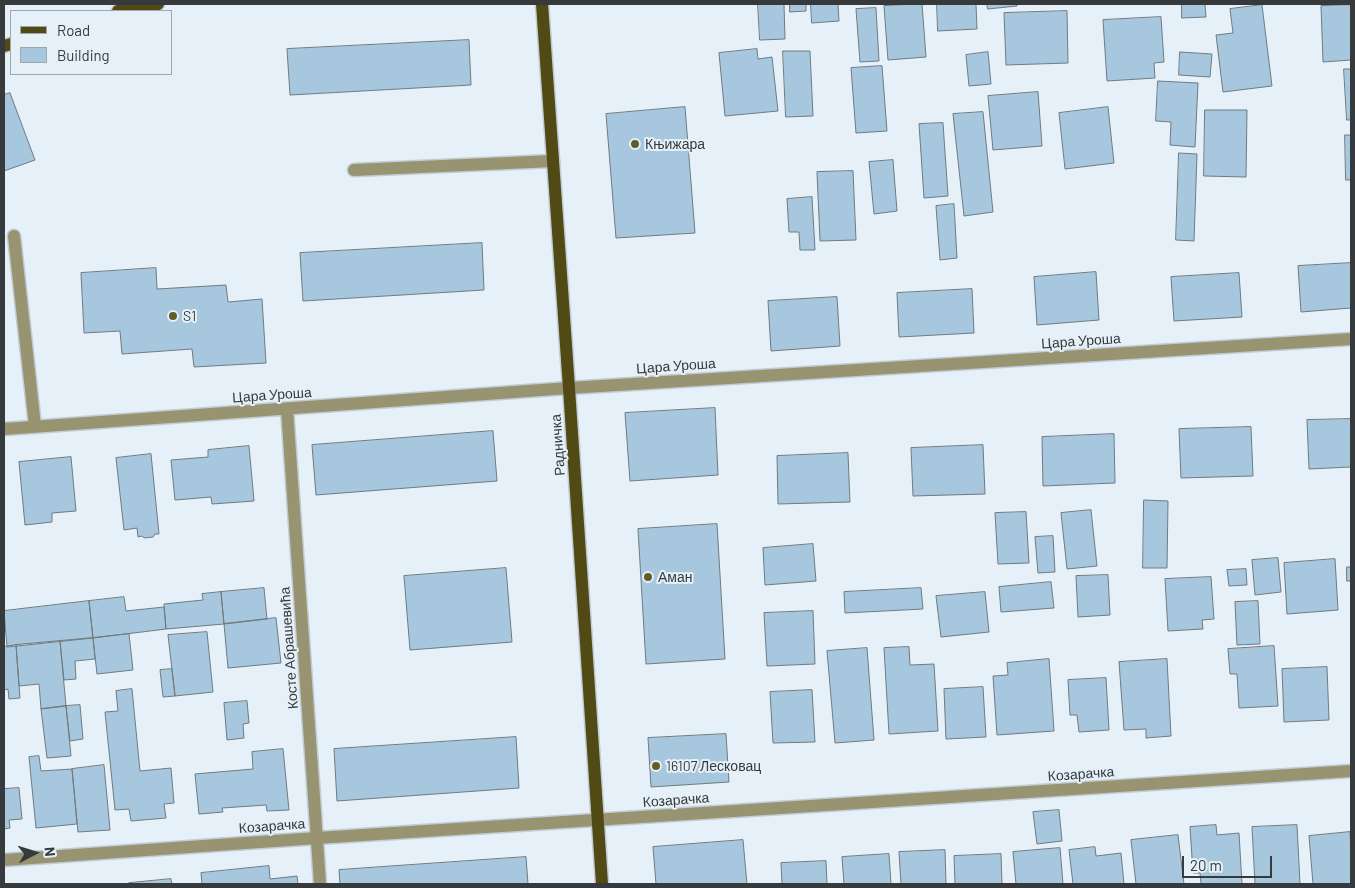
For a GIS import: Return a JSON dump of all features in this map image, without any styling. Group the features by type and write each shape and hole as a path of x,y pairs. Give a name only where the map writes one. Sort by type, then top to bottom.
{"main road":[{"path":"124,10 158,4"},
{"name":"Радничка","path":"542,4 602,884"}],"street":[{"path":"354,170 553,161"},
{"path":"14,236 35,426"},
{"name":"Цара Уроша","path":"4,429 569,388 1351,338"},
{"name":"Косте Абрашевића","path":"287,409 320,884"},
{"name":"Козарачка","path":"4,860 1351,771"}],"building":[{"path":"758,4 784,4 785,39 760,40"},
{"path":"790,4 806,4 806,11 790,12"},
{"path":"811,4 838,4 839,21 812,23"},
{"path":"922,4 926,57 888,60 884,6"},
{"path":"937,4 976,4 977,29 938,31"},
{"path":"987,4 1017,4 1017,6 988,9"},
{"path":"1182,4 1205,4 1206,17 1182,18"},
{"path":"1262,5 1272,86 1223,92 1216,35 1233,33 1230,9"},
{"path":"1351,5 1351,60 1323,62 1321,6"},
{"path":"876,8 879,61 860,62 856,9"},
{"path":"1067,11 1068,63 1006,65 1004,13"},
{"path":"1161,17 1164,62 1154,63 1155,78 1107,81 1103,20"},
{"path":"469,40 471,85 290,95 287,49"},
{"path":"757,49 758,59 772,57 778,111 725,116 719,53"},
{"path":"783,51 810,51 813,116 786,117"},
{"path":"988,52 991,84 969,86 966,55"},
{"path":"1180,52 1212,54 1210,77 1179,75"},
{"path":"882,66 887,131 856,133 851,68"},
{"path":"1344,69 1351,69 1351,120 1347,120"},
{"path":"1158,81 1198,83 1195,147 1170,145 1171,122 1156,121"},
{"path":"1038,92 1042,146 993,150 988,96"},
{"path":"10,93 35,160 4,171 4,95"},
{"path":"685,107 695,233 616,238 606,114"},
{"path":"1108,107 1114,163 1065,169 1059,113"},
{"path":"1205,110 1247,110 1246,177 1204,176"},
{"path":"983,112 993,212 964,216 953,114"},
{"path":"943,123 948,196 924,198 919,124"},
{"path":"1345,135 1351,135 1351,180 1346,180"},
{"path":"1179,153 1197,154 1194,241 1176,240"},
{"path":"893,160 897,211 874,214 869,162"},
{"path":"853,171 856,240 820,241 817,172"},
{"path":"812,197 815,250 800,250 799,232 789,232 787,199"},
{"path":"954,204 957,258 940,260 936,206"},
{"path":"482,243 484,290 303,301 300,253"},
{"path":"1351,263 1351,308 1301,312 1298,266"},
{"name":"S1","path":"156,268 157,289 226,285 228,302 262,299 266,363 194,367 192,349 122,354 120,331 84,333 81,273"},
{"path":"1096,272 1099,320 1037,325 1034,277"},
{"path":"1239,273 1242,317 1174,321 1171,277"},
{"path":"972,289 974,333 899,337 897,293"},
{"path":"837,297 840,346 771,351 768,301"},
{"path":"715,408 718,475 630,481 625,413"},
{"path":"1351,419 1351,467 1309,469 1307,420"},
{"path":"1251,427 1253,476 1181,478 1179,429"},
{"path":"493,431 497,481 316,495 312,445"},
{"path":"1114,434 1115,483 1043,486 1042,437"},
{"path":"983,445 985,494 913,496 911,448"},
{"path":"249,446 254,501 212,504 211,497 175,500 171,460 208,457 208,450"},
{"path":"848,453 850,502 778,504 777,456"},
{"path":"151,454 159,534 144,538 142,536 138,537 137,528 124,530 116,458"},
{"path":"71,457 76,511 52,513 52,522 25,525 19,462"},
{"path":"1144,500 1168,501 1167,568 1143,568"},
{"path":"1091,510 1097,566 1067,569 1061,513"},
{"path":"1026,512 1029,563 998,564 995,513"},
{"path":"717,524 725,659 646,664 638,529"},
{"path":"1053,536 1055,572 1038,573 1035,537"},
{"path":"813,544 816,581 765,585 763,548"},
{"path":"1278,558 1281,592 1255,595 1252,560"},
{"path":"1335,559 1338,610 1287,614 1284,563"},
{"path":"1347,567 1351,567 1351,581 1347,581"},
{"path":"506,568 512,642 410,650 404,576"},
{"path":"1246,569 1247,585 1229,586 1227,570"},
{"path":"1108,575 1110,615 1078,617 1076,576"},
{"path":"1211,577 1214,619 1202,620 1203,629 1168,631 1165,579"},
{"path":"1051,582 1054,608 1001,612 999,587"},
{"path":"264,588 267,619 224,624 221,592"},
{"path":"921,588 923,609 845,613 844,592"},
{"path":"221,592 224,624 166,629 164,604 203,600 202,594"},
{"path":"985,592 989,632 941,637 936,596"},
{"path":"124,597 126,611 164,607 166,629 93,638 89,601"},
{"path":"89,601 93,638 7,647 4,611"},
{"path":"1258,601 1260,644 1237,645 1235,602"},
{"path":"813,611 815,664 767,666 764,613"},
{"path":"276,618 281,663 228,668 224,624"},
{"path":"207,632 213,692 175,696 168,635"},
{"path":"129,634 133,670 97,674 93,638"},
{"path":"93,638 95,659 75,661 76,679 64,680 60,641"},
{"path":"60,641 66,706 41,709 39,684 19,686 16,645"},
{"path":"16,645 20,698 9,699 8,689 4,690 4,647"},
{"path":"1274,646 1278,706 1239,708 1237,674 1230,674 1228,649"},
{"path":"909,647 910,665 934,664 938,731 889,734 884,648"},
{"path":"867,648 874,740 835,743 827,651"},
{"path":"1049,659 1054,731 997,735 993,676 1008,675 1007,663"},
{"path":"1167,659 1171,736 1146,738 1146,729 1124,730 1119,662"},
{"path":"1327,667 1329,720 1284,722 1282,669"},
{"path":"172,669 175,696 163,697 160,670"},
{"path":"1106,678 1109,730 1079,732 1077,715 1070,715 1068,680"},
{"path":"983,687 986,737 946,739 944,689"},
{"path":"132,689 140,771 171,768 174,803 164,804 166,818 131,821 129,809 115,810 105,712 118,711 116,691"},
{"path":"812,690 815,742 773,743 770,692"},
{"path":"247,701 249,723 243,724 244,738 227,740 224,703"},
{"path":"80,705 83,739 70,741 66,706"},
{"path":"66,706 71,756 47,758 41,709"},
{"path":"726,734 729,782 651,787 648,738"},
{"path":"516,737 519,788 337,801 334,749"},
{"path":"283,749 289,810 267,811 266,805 222,808 223,812 199,814 195,774 253,769 252,752"},
{"path":"39,756 41,771 72,769 77,824 36,828 29,757"},
{"path":"104,765 110,830 78,832 72,769"},
{"path":"19,788 22,819 9,820 10,828 4,829 4,789"},
{"path":"1059,810 1062,841 1037,844 1033,812"},
{"path":"1216,825 1217,835 1239,833 1242,884 1201,884 1200,873 1193,873 1190,827"},
{"path":"1297,825 1300,884 1255,884 1252,827"},
{"path":"1350,832 1351,884 1313,884 1309,836"},
{"path":"1178,835 1184,884 1136,884 1131,840"},
{"path":"743,840 747,884 656,884 653,847"},
{"path":"1095,847 1096,856 1121,853 1124,884 1073,884 1069,850"},
{"path":"1060,848 1063,884 1016,884 1013,852"},
{"path":"945,850 946,884 901,884 899,852"},
{"path":"889,854 891,884 844,884 842,857"},
{"path":"1001,854 1002,884 955,884 954,856"},
{"path":"526,857 528,884 340,884 339,870"},
{"path":"826,861 827,884 782,884 781,863"},
{"path":"269,866 270,879 297,876 298,884 202,884 201,873"},
{"path":"171,879 172,884 129,883"}],"place":[{"name":"Књижара","path":"635,144"},
{"name":"S1","path":"173,316"},
{"name":"Аман","path":"648,577"},
{"name":"16107 Лесковац","path":"656,766"}]}
